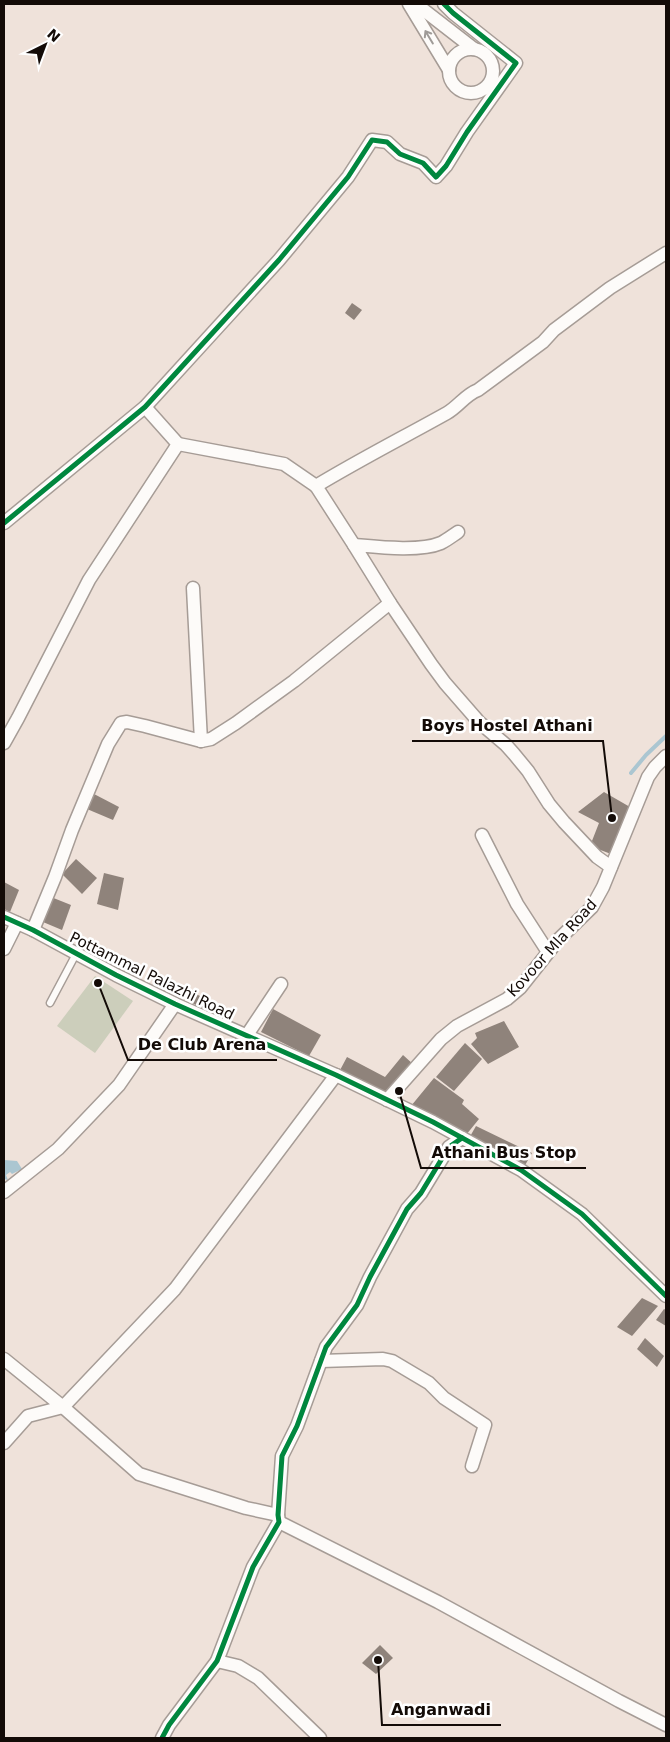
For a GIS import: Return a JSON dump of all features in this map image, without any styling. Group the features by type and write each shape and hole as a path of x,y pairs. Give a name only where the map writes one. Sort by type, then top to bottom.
{"street":[{"path":"409,4 449,70"},
{"path":"416,4 474,49 487,56 491,62 493,76 485,89 472,94 458,89 449,77 449,70 450,63 454,57 466,49 474,49"},
{"path":"4,523 145,407 279,260 348,177 372,140 387,142 400,154 423,163 436,177 446,166 467,132 516,63 444,4"},
{"path":"316,486 369,454 450,411 468,394 478,390 536,347 554,330 610,288 666,253"},
{"path":"145,407 178,444 284,464 316,486 390,603 445,683 479,722 518,758 549,804 564,822 597,857 611,866"},
{"path":"4,743 88,580 178,444"},
{"path":"354,545 412,548 430,546 442,542 458,532"},
{"path":"193,588 201,741"},
{"path":"33,930 55,877 68,838 108,744 121,723 128,722 201,741 211,739 264,704 301,676 390,603"},
{"name":"Kovoor Mla Road","path":"387,1100 441,1039 457,1026 507,1000 520,988 558,940 592,907 648,777 666,756"},
{"path":"482,835 517,904 548,952"},
{"name":"Pottammal Palazhi Road","path":"4,917 33,930 175,1004 336,1075 434,1122 521,1170 582,1214 666,1296"},
{"path":"4,948 17,923"},
{"path":"247,1035 281,984"},
{"path":"4,1192 58,1149 119,1085 175,1004"},
{"path":"4,1443 28,1416 63,1407 175,1289 336,1075"},
{"path":"162,1738 169,1725 217,1662 254,1567 279,1518 282,1456 297,1426 326,1347 356,1305 407,1209 421,1193 449,1147 462,1138"},
{"path":"4,1359 63,1407 139,1474 279,1518 438,1602 619,1702 666,1725"},
{"path":"321,1360 388,1360 429,1383 444,1398 485,1425 472,1466"},
{"path":"217,1662 238,1666 258,1678 320,1738"}],"lane":[{"path":"50,1003 76,954"}],"green space":[{"path":"95,976 133,1001 95,1053 57,1026"}],"water":[{"path":"4,1160 17,1161 22,1169 6,1175 8,1180 4,1179"}],"building":[{"path":"352,303 362,310 354,320 345,313"},
{"path":"604,792 630,807 611,854 590,846 599,823 578,812"},
{"path":"94,794 119,807 113,820 87,809"},
{"path":"76,859 97,878 82,894 62,874"},
{"path":"104,873 124,878 118,910 97,904"},
{"path":"4,882 19,890 10,912 4,909"},
{"path":"51,897 71,905 62,930 43,922"},
{"path":"186,989 208,1000 203,1008 181,998"},
{"path":"273,1009 321,1035 309,1056 261,1032"},
{"path":"504,1021 519,1047 488,1064 471,1044 477,1038 475,1033"},
{"path":"465,1043 482,1059 454,1091 436,1077"},
{"path":"403,1055 414,1065 387,1097 339,1072 347,1057 385,1077"},
{"path":"434,1078 464,1100 462,1104 479,1119 466,1135 411,1106"},
{"path":"476,1126 532,1153 524,1167 468,1140"},
{"path":"642,1298 658,1306 632,1336 617,1327"},
{"path":"664,1309 666,1310 666,1326 656,1320"},
{"path":"645,1338 664,1356 657,1367 637,1349"},
{"path":"380,1645 393,1658 376,1674 362,1663"}],"waterway":[{"path":"631,773 666,736"}],"cycle path":[{"path":"4,523 145,407 279,260 348,177 372,140 387,142 400,154 423,163 436,177 446,166 467,132 516,63 444,4"},
{"path":"4,917 33,930 116,975 175,1004 336,1075 433,1122 521,1170 582,1214 666,1296"},
{"path":"162,1738 169,1725 217,1661 253,1567 279,1522 282,1456 297,1426 326,1347 357,1305 407,1209 421,1193 449,1147 462,1138"}],"place":[{"name":"Boys Hostel Athani","path":"612,818"},
{"name":"De Club Arena","path":"98,983"},
{"name":"Athani Bus Stop","path":"399,1091"},
{"name":"Anganwadi","path":"378,1660"}]}
